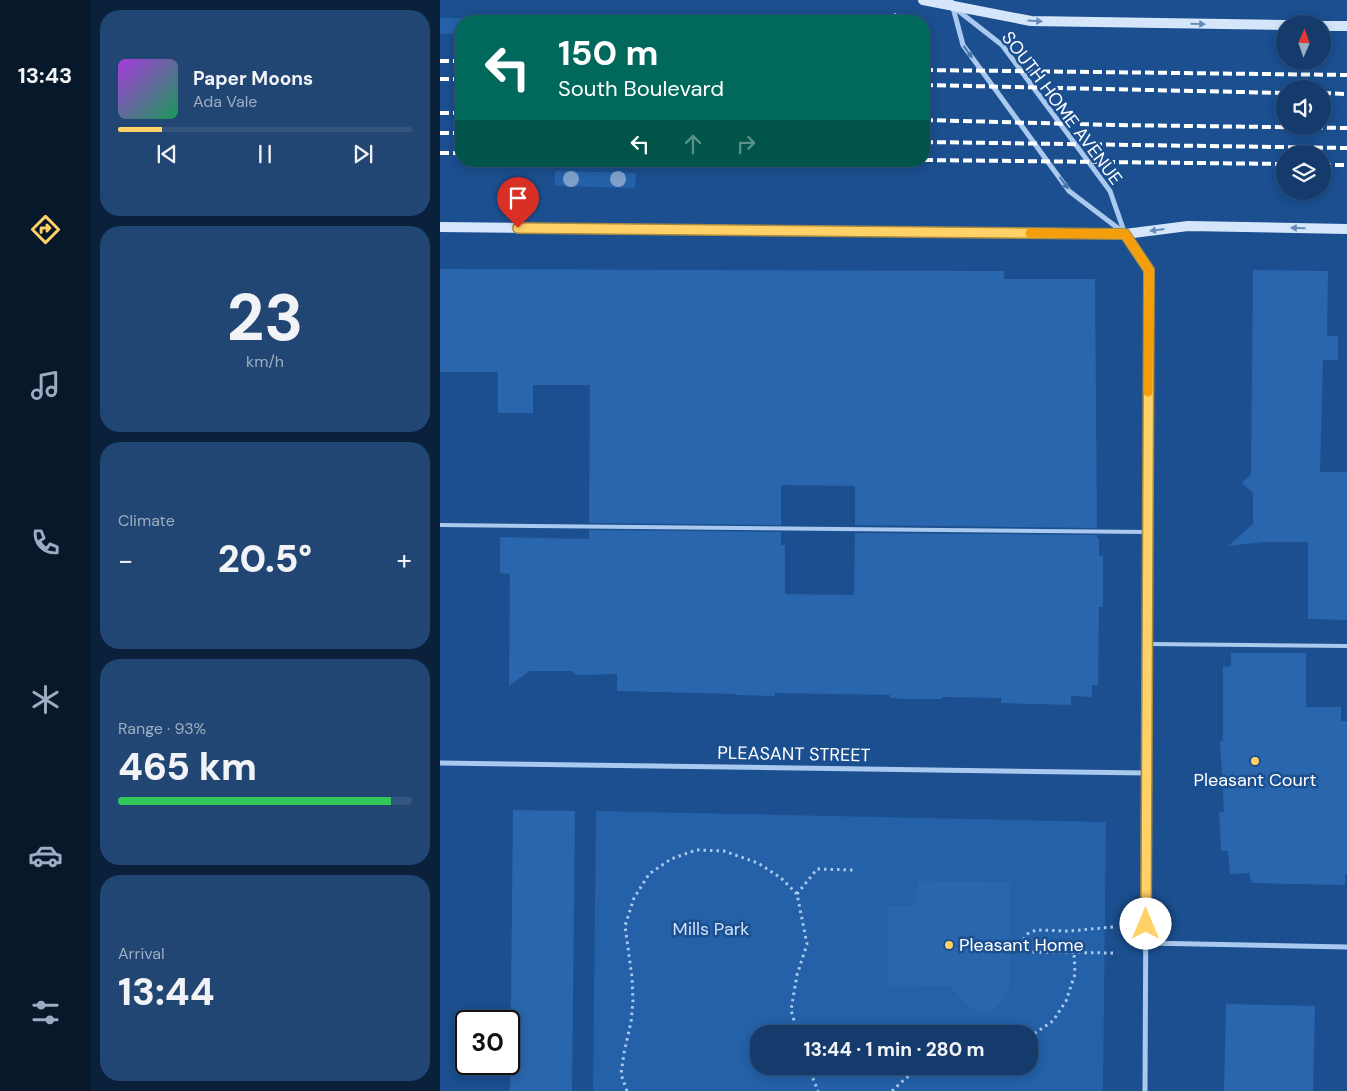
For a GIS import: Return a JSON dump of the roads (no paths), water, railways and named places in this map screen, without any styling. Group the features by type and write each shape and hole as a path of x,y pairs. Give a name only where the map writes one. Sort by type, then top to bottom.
{"street":[{"path":"923,0 952,3 1030,21 1276,25"},
{"name":"SOUTH HOME AVENUE","path":"952,3 963,45 1069,191 1125,234"},
{"name":"SOUTH HOME AVENUE","path":"952,3 1002,45 1110,191 1125,234 1149,270 1145,1091"},
{"path":"1331,26 1347,26"},
{"path":"440,228 1125,234 1188,226 1347,229"},
{"name":"PLEASANT STREET","path":"440,763 1147,773"},
{"path":"1146,943 1347,947"}],"lane":[{"path":"440,525 1148,532"},
{"path":"1147,644 1347,646"}],"railway":[{"path":"440,61 455,61"},
{"path":"930,70 1347,75"},
{"path":"440,79 455,79"},
{"path":"930,85 1276,93"},
{"path":"1331,93 1347,94"},
{"path":"440,113 455,113"},
{"path":"930,120 1347,128"},
{"path":"440,133 455,133"},
{"path":"930,142 1347,148"},
{"path":"440,153 455,153"},
{"path":"930,160 1276,164"},
{"path":"1331,165 1347,165"}],"place":[{"name":"Pleasant Court","path":"1255,761"},
{"name":"Pleasant Home","path":"949,945"}],"park label":[{"name":"Mills Park","path":"711,929"}]}
